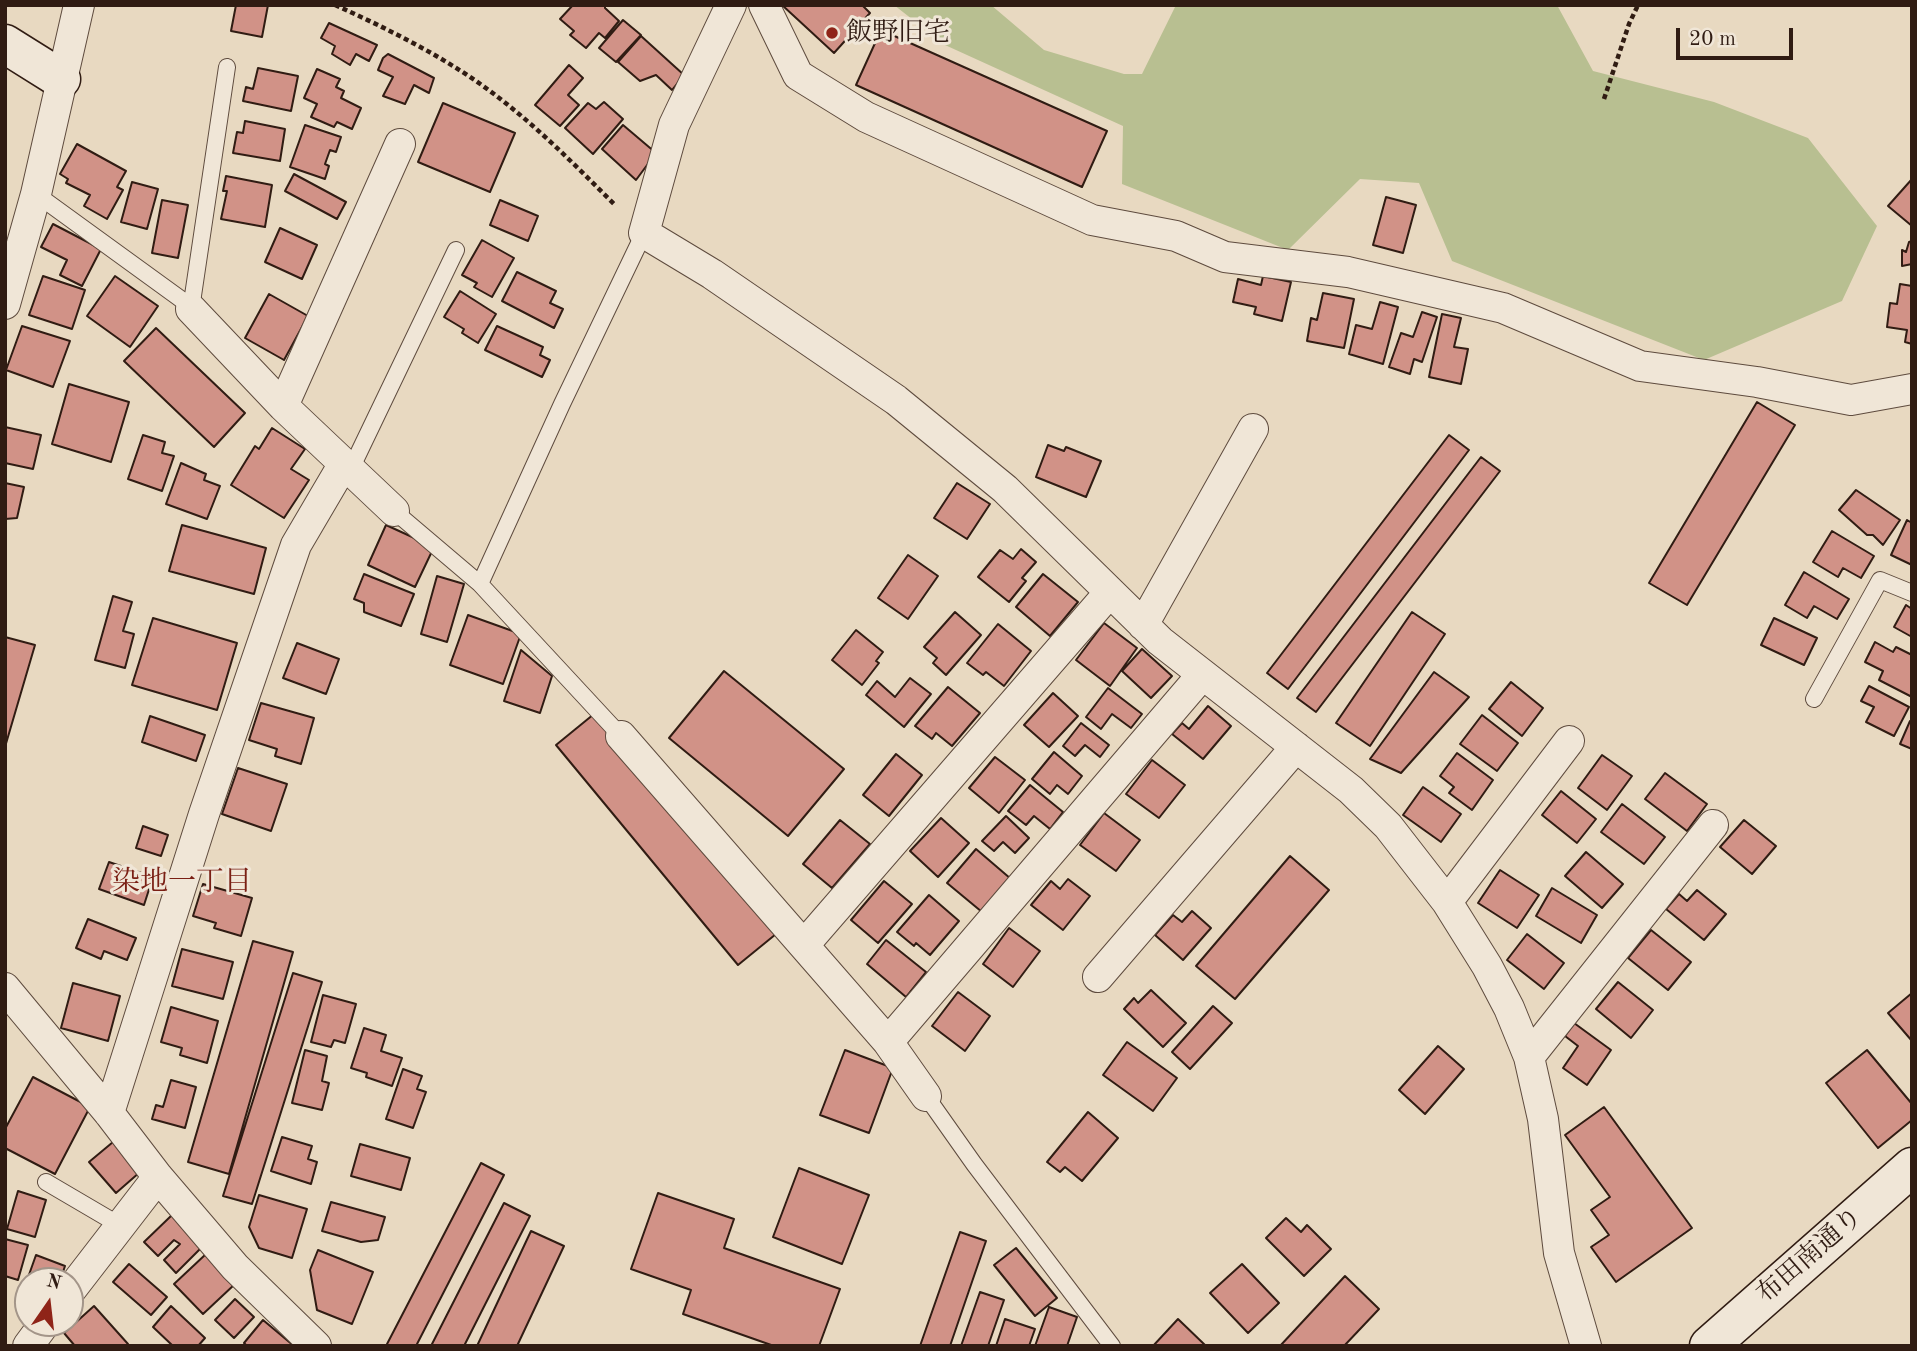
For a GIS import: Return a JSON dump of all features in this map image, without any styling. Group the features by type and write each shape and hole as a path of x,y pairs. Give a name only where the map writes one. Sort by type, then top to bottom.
{"street":[{"path":"5,304 36,194 79,5"},
{"path":"731,5 674,125 644,233 712,274 896,400 1005,489 1143,625 1202,675 1351,790 1388,826 1447,902 1504,998 1529,1058 1543,1119 1549,1187 1559,1253 1586,1346"},
{"path":"764,5 799,75 866,117 1092,220 1176,236 1225,257 1349,272 1503,307 1640,366 1757,382 1851,400 1912,389"},
{"path":"5,44 61,79"},
{"path":"283,406 400,144"},
{"path":"191,309 283,406 394,511"},
{"path":"1143,625 1253,429"},
{"path":"109,1113 204,814 296,545 347,468"},
{"path":"804,945 1110,592"},
{"path":"888,1042 1202,675"},
{"path":"621,736 888,1042 926,1096"},
{"path":"1447,902 1570,741"},
{"path":"1097,977 1296,747"},
{"path":"1529,1058 1713,825"},
{"path":"5,988 235,1268 316,1346"},
{"name":"布田南通り","path":"1709,1346 1912,1167"},
{"path":"84,1273 158,1177"}],"lane":[{"path":"191,309 227,67"},
{"path":"36,194 182,299 191,309"},
{"path":"480,584 644,233"},
{"path":"347,468 456,250"},
{"path":"394,511 480,584 621,736"},
{"path":"1814,699 1880,580 1912,593"},
{"path":"926,1096 1112,1346"},
{"path":"46,1182 121,1226"}],"path":[{"path":"335,5 379,25 476,81 544,134 644,233"},
{"path":"1604,99 1638,5"}],"green space":[{"path":"894,5 991,5 1044,50 1124,74 1142,74 1176,5 1557,5 1593,71 1714,102 1808,138 1877,226 1842,301 1704,360 1452,261 1419,183 1360,179 1288,250 1122,184 1123,126 945,45"}],"building":[{"path":"236,5 268,5 262,37 231,31"},
{"path":"573,5 605,5 619,21 605,38 599,33 586,48 570,35 574,31 560,19"},
{"name":"飯野旧宅","path":"782,5 862,5 870,13 834,53"},
{"path":"623,20 641,35 616,62 599,48"},
{"path":"329,23 377,45 369,61 356,54 350,65 332,54 335,46 321,38"},
{"path":"881,30 1107,131 1082,187 856,85"},
{"path":"641,36 684,75 672,90 656,75 640,81 618,62"},
{"path":"388,54 434,78 429,93 414,85 405,104 383,96 393,77 378,70 383,58"},
{"path":"569,65 583,78 568,95 579,105 560,126 535,105"},
{"path":"258,68 298,76 291,111 243,101 246,87 253,89"},
{"path":"317,69 340,79 336,87 344,91 341,98 361,108 352,129 337,122 334,127 311,117 317,104 304,98"},
{"path":"604,102 623,119 593,154 565,128 588,103 596,109"},
{"path":"443,103 515,133 490,192 418,162"},
{"path":"245,121 285,129 280,161 233,153 237,132 243,133"},
{"path":"305,125 341,137 336,152 330,150 325,164 329,166 325,179 290,167"},
{"path":"623,125 656,153 636,180 602,149"},
{"path":"77,144 126,171 117,187 123,190 107,219 84,206 90,195 66,183 68,179 60,174"},
{"path":"294,174 346,202 337,219 285,191"},
{"path":"226,176 272,185 265,227 221,219 227,191 223,191"},
{"path":"1912,179 1912,226 1888,206"},
{"path":"132,182 158,189 147,229 121,222"},
{"path":"1386,197 1416,205 1403,253 1373,245"},
{"path":"162,200 188,205 178,258 152,253"},
{"path":"500,200 538,216 528,241 490,225"},
{"path":"53,224 101,249 82,286 60,275 67,260 41,247"},
{"path":"280,228 317,245 302,279 265,262"},
{"path":"482,240 514,258 492,297 474,287 477,283 462,275"},
{"path":"1912,241 1912,264 1902,266 1902,250 1906,252 1909,242"},
{"path":"517,272 556,291 550,303 563,309 554,328 502,301"},
{"path":"43,276 85,290 72,329 29,315"},
{"path":"115,276 158,306 130,347 87,316"},
{"path":"1263,276 1291,282 1282,321 1254,314 1256,307 1233,302 1238,279 1261,285"},
{"path":"1900,284 1912,286 1912,344 1905,342 1907,330 1887,327 1890,303 1897,304"},
{"path":"460,291 496,314 478,343 462,333 464,329 444,317"},
{"path":"1323,293 1354,299 1344,348 1307,341 1311,318 1317,320"},
{"path":"269,294 308,316 284,360 245,338"},
{"path":"1380,302 1398,307 1383,364 1349,354 1356,325 1372,329"},
{"path":"1422,312 1437,317 1422,362 1414,359 1410,374 1389,367 1401,333 1413,337"},
{"path":"1442,314 1461,318 1454,347 1468,349 1461,384 1429,377"},
{"path":"22,326 70,341 53,387 6,370"},
{"path":"497,326 543,347 540,355 550,360 542,377 485,350"},
{"path":"156,328 245,413 214,447 124,361"},
{"path":"69,384 129,402 111,462 52,444"},
{"path":"1757,402 1795,425 1687,605 1649,583"},
{"path":"5,427 41,435 33,469 5,463"},
{"path":"272,428 305,449 291,469 309,480 284,518 231,485 255,446 259,449"},
{"path":"143,435 165,442 162,453 174,456 162,491 128,479"},
{"path":"1449,435 1469,450 1288,689 1267,673"},
{"path":"1048,445 1064,451 1066,447 1101,461 1086,497 1036,477"},
{"path":"1481,457 1500,471 1316,712 1297,698"},
{"path":"181,463 206,474 204,480 220,486 207,519 166,504"},
{"path":"5,483 24,487 17,518 5,519"},
{"path":"957,483 990,504 967,539 934,518"},
{"path":"1856,490 1900,520 1883,545 1873,535 1867,535 1839,510"},
{"path":"1907,520 1912,523 1912,565 1891,555"},
{"path":"182,525 266,548 254,594 169,571"},
{"path":"386,525 434,547 415,587 368,565"},
{"path":"1832,531 1874,556 1861,578 1843,568 1838,577 1813,562"},
{"path":"1021,549 1036,562 1022,578 1026,581 1009,602 978,577 1000,550 1013,559"},
{"path":"908,555 938,576 908,619 878,598"},
{"path":"1804,572 1849,599 1837,619 1814,606 1807,618 1785,605"},
{"path":"364,574 414,594 401,626 364,612 364,603 354,599"},
{"path":"1043,574 1078,602 1050,636 1016,607"},
{"path":"437,576 464,584 447,642 421,634"},
{"path":"113,596 132,602 123,631 134,634 125,668 95,660"},
{"path":"1906,605 1912,609 1912,637 1894,627"},
{"path":"955,612 981,635 946,675 933,663 937,658 924,647"},
{"path":"1412,612 1445,634 1370,746 1336,723"},
{"path":"468,615 521,634 503,684 450,665"},
{"path":"153,618 237,643 217,710 132,685"},
{"path":"1774,618 1817,638 1804,665 1761,645"},
{"path":"1104,623 1137,648 1110,686 1076,660"},
{"path":"998,624 1031,651 1004,686 986,672 983,675 967,663"},
{"path":"856,630 883,652 876,661 879,663 862,685 832,660"},
{"path":"5,637 35,645 5,747"},
{"path":"1875,642 1893,652 1896,647 1912,655 1912,697 1879,680 1883,671 1865,662"},
{"path":"297,643 339,659 326,694 283,678"},
{"path":"1142,649 1172,676 1151,698 1122,671"},
{"path":"521,650 552,676 540,713 504,701"},
{"path":"724,671 844,769 788,836 669,738"},
{"path":"1434,672 1469,697 1401,773 1370,759"},
{"path":"910,678 931,694 904,727 866,695 877,681 895,697"},
{"path":"1511,682 1543,708 1522,736 1489,709"},
{"path":"1869,686 1909,707 1894,736 1866,722 1874,707 1861,701"},
{"path":"948,687 980,713 952,746 936,733 932,739 915,726"},
{"path":"1108,688 1142,714 1131,728 1112,714 1101,729 1086,717"},
{"path":"1053,693 1078,716 1049,747 1024,725"},
{"path":"261,703 314,718 301,764 275,756 277,749 249,740"},
{"path":"1208,706 1231,726 1203,759 1172,734 1182,723 1189,729"},
{"path":"594,714 776,934 738,965 556,745"},
{"path":"1482,715 1518,743 1497,771 1460,744"},
{"path":"150,716 205,735 196,761 142,742"},
{"path":"1910,721 1912,722 1912,749 1900,744"},
{"path":"1081,723 1109,745 1100,757 1085,745 1075,756 1063,746"},
{"path":"1054,752 1082,776 1068,794 1057,785 1050,794 1032,779"},
{"path":"1457,753 1493,780 1472,810 1449,793 1454,787 1440,776"},
{"path":"896,754 922,775 889,816 863,795"},
{"path":"1602,755 1632,776 1607,810 1578,788"},
{"path":"995,757 1025,780 999,813 969,788"},
{"path":"1152,760 1185,785 1159,818 1126,794"},
{"path":"238,768 287,784 271,831 222,814"},
{"path":"1665,773 1707,804 1687,831 1645,799"},
{"path":"1030,785 1063,812 1050,829 1034,816 1026,825 1008,811"},
{"path":"1423,787 1461,814 1441,842 1403,815"},
{"path":"1561,791 1596,819 1577,843 1542,815"},
{"path":"1622,804 1665,837 1644,864 1601,832"},
{"path":"1104,813 1140,840 1116,871 1080,845"},
{"path":"1006,816 1029,838 1015,853 1003,842 994,851 982,841"},
{"path":"941,818 969,843 938,877 910,851"},
{"path":"840,820 870,844 832,888 803,864"},
{"path":"1744,820 1776,846 1752,874 1720,847"},
{"path":"143,826 168,835 161,856 136,848"},
{"path":"976,849 1011,879 982,912 947,883"},
{"path":"1586,852 1623,884 1602,908 1565,876"},
{"path":"1290,856 1329,890 1235,999 1196,966"},
{"path":"109,862 153,877 144,905 99,889"},
{"path":"1500,870 1539,895 1517,928 1478,903"},
{"path":"1068,879 1090,896 1063,930 1031,905 1051,881 1060,889"},
{"path":"884,881 912,904 878,943 851,920"},
{"path":"203,884 252,898 241,936 214,928 216,923 193,916"},
{"path":"1552,888 1597,915 1581,943 1536,916"},
{"path":"1697,890 1726,914 1704,940 1666,909 1679,894 1687,901"},
{"path":"929,895 959,921 930,955 897,932"},
{"path":"1192,911 1211,928 1183,960 1155,935 1173,915 1182,922"},
{"path":"88,919 136,938 127,960 104,951 101,959 76,948"},
{"path":"1009,928 1040,951 1013,987 983,964"},
{"path":"1651,930 1691,962 1668,990 1628,958"},
{"path":"1527,934 1564,963 1544,989 1507,960"},
{"path":"886,940 926,972 906,997 867,964"},
{"path":"253,941 293,952 229,1174 188,1162"},
{"path":"182,949 233,962 223,999 172,986"},
{"path":"293,973 322,982 252,1204 223,1196"},
{"path":"1618,982 1653,1010 1631,1038 1596,1009"},
{"path":"73,983 120,996 108,1041 61,1028"},
{"path":"1151,990 1186,1023 1163,1047 1124,1009 1134,998 1138,1003"},
{"path":"958,992 990,1016 965,1051 932,1026"},
{"path":"1912,993 1912,1041 1888,1013"},
{"path":"323,995 356,1004 345,1043 334,1040 331,1047 311,1042"},
{"path":"1213,1006 1232,1023 1190,1069 1172,1052"},
{"path":"171,1007 218,1021 207,1063 180,1055 182,1048 161,1042"},
{"path":"1574,1023 1611,1050 1587,1085 1563,1068 1578,1046 1565,1036"},
{"path":"364,1028 386,1035 381,1051 402,1058 392,1086 366,1077 367,1073 351,1068"},
{"path":"1127,1042 1177,1078 1153,1111 1103,1075"},
{"path":"1438,1046 1464,1069 1425,1114 1399,1090"},
{"path":"305,1050 327,1056 322,1081 329,1083 322,1110 292,1103"},
{"path":"845,1050 893,1068 869,1133 820,1115"},
{"path":"1867,1050 1912,1104 1912,1120 1878,1148 1826,1083"},
{"path":"403,1069 422,1076 417,1089 426,1092 413,1128 386,1119"},
{"path":"33,1077 90,1107 55,1174 5,1148 5,1129"},
{"path":"171,1080 196,1087 185,1128 152,1119 156,1105 163,1107"},
{"path":"1604,1107 1692,1228 1616,1282 1591,1247 1609,1235 1591,1210 1610,1197 1565,1135"},
{"path":"1088,1112 1118,1138 1082,1181 1065,1167 1060,1172 1047,1162"},
{"path":"282,1137 312,1146 308,1159 317,1162 311,1184 271,1171"},
{"path":"113,1142 140,1172 116,1193 89,1162"},
{"path":"360,1144 410,1158 401,1190 351,1176"},
{"path":"481,1163 504,1175 416,1346 386,1346"},
{"path":"799,1168 869,1195 842,1264 773,1237"},
{"path":"18,1191 46,1200 35,1237 7,1229"},
{"path":"658,1193 734,1219 724,1248 840,1289 819,1346 774,1346 683,1314 691,1290 631,1269"},
{"path":"259,1195 307,1209 292,1258 259,1248 249,1227"},
{"path":"331,1202 385,1217 378,1240 361,1242 322,1231"},
{"path":"504,1203 530,1216 464,1346 431,1346"},
{"path":"172,1215 203,1246 176,1273 164,1260 180,1244 174,1240 158,1256 144,1242"},
{"path":"1286,1218 1301,1232 1307,1225 1331,1249 1304,1276 1266,1238"},
{"path":"531,1231 564,1246 517,1346 477,1346"},
{"path":"960,1232 986,1241 950,1346 920,1346"},
{"path":"5,1239 28,1245 22,1267 14,1267 14,1279 5,1276"},
{"path":"1016,1248 1057,1298 1035,1316 994,1265"},
{"path":"318,1250 373,1272 352,1324 317,1310 310,1270"},
{"path":"206,1254 235,1284 203,1314 174,1284"},
{"path":"36,1255 65,1266 65,1267 32,1267"},
{"path":"129,1264 167,1297 151,1315 113,1282"},
{"path":"1242,1264 1279,1303 1248,1333 1210,1293"},
{"path":"1345,1276 1379,1309 1344,1346 1280,1346"},
{"path":"980,1292 1004,1300 988,1346 961,1346"},
{"path":"235,1299 254,1317 234,1338 215,1320"},
{"path":"94,1306 128,1344 75,1346 67,1337 84,1337 84,1315"},
{"path":"171,1306 205,1338 198,1346 173,1346 153,1327"},
{"path":"1049,1307 1077,1317 1067,1346 1035,1346"},
{"path":"1005,1319 1035,1329 1029,1346 996,1346"},
{"path":"1178,1319 1206,1346 1153,1346"},
{"path":"263,1320 294,1346 247,1346 244,1343"}],"place":[{"name":"飯野旧宅","path":"832,33"}],"district":[{"name":"染地一丁目","path":"182,883"}]}
